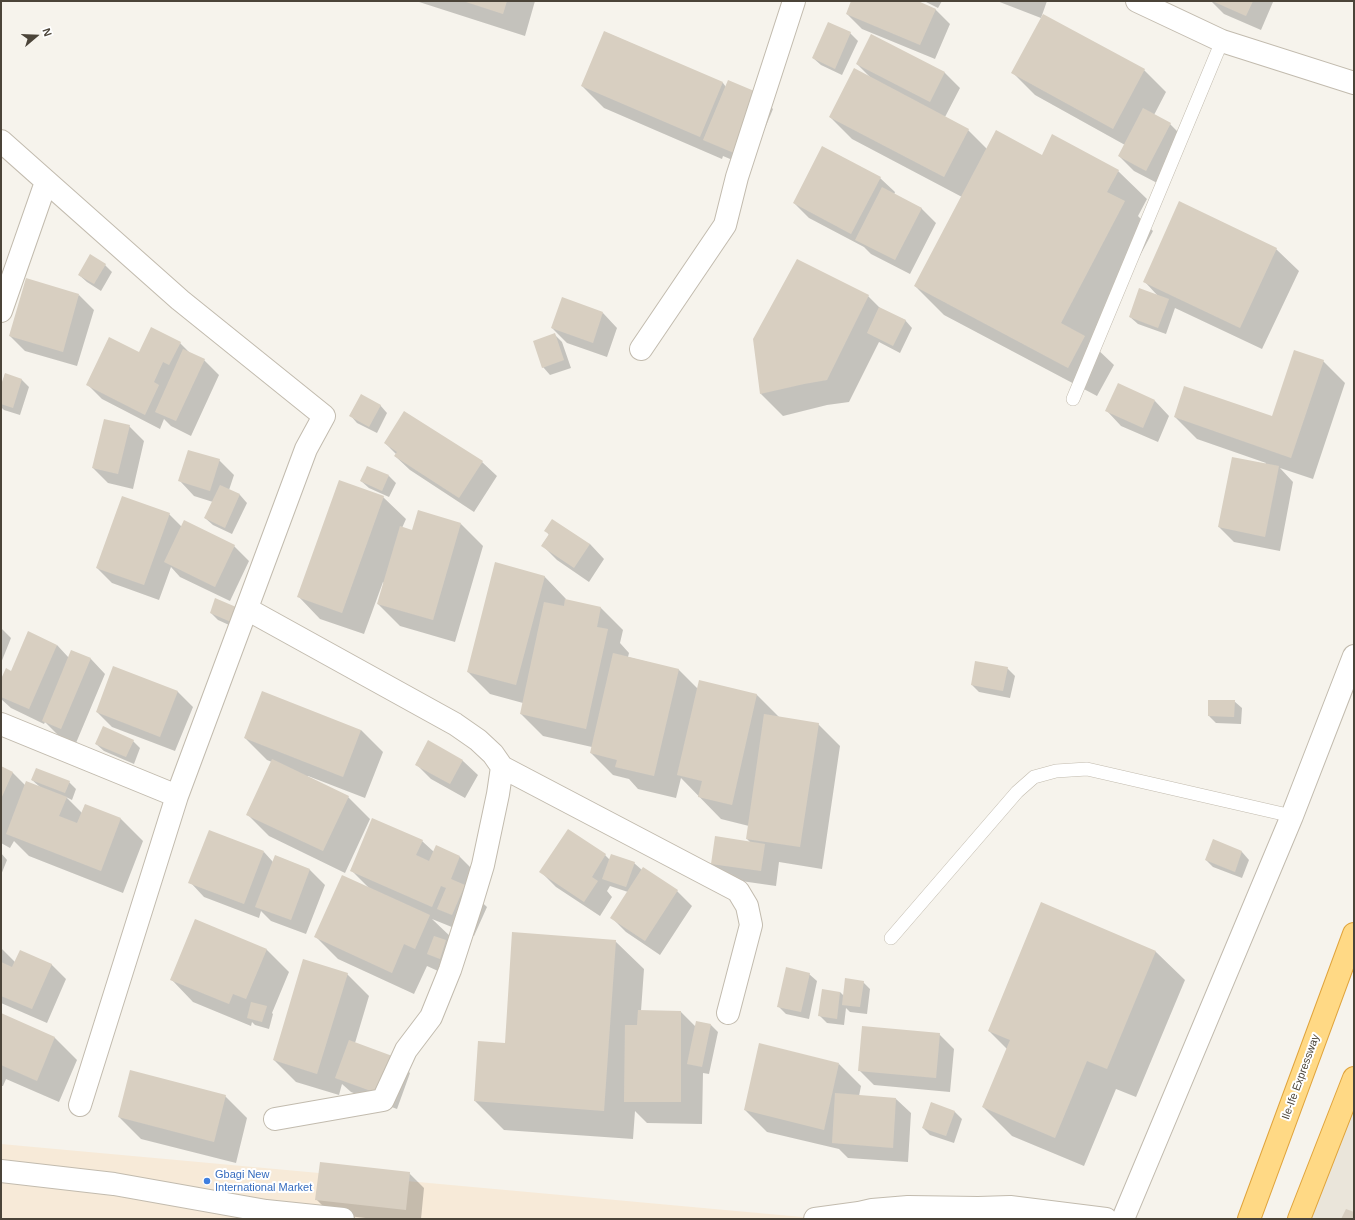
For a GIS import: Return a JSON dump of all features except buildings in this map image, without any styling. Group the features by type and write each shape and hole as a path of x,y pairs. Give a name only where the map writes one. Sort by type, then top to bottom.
{"highway":[{"name":"Ile-Ife Expressway","path":"1249,1219 1354,934"},
{"path":"1299,1219 1354,1078"}],"street":[{"path":"641,349 725,225 738,177 794,1"},
{"path":"1140,2 1222,41 1354,83"},
{"path":"1,141 180,300 324,416 306,449 177,796 80,1105"},
{"path":"1,311 46,182"},
{"path":"247,609 455,724 478,740 493,754 502,767 738,891 747,906 751,925 728,1013"},
{"path":"1122,1219 1292,816 1354,656"},
{"path":"1,724 177,796"},
{"path":"275,1119 384,1100 406,1050 431,1017 450,970 483,865 498,794 502,767"},
{"path":"1,1171 114,1184 263,1215 343,1219"},
{"path":"815,1219 908,1206 978,1208 1010,1207 1106,1219"}],"lane":[{"path":"1073,399 1222,41"},
{"path":"891,938 1017,792 1034,777 1056,771 1087,769 1292,816"}],"shaded area":[{"path":"1354,1070 1354,1219 1300,1219"},
{"name":"Gbagi New International Market","path":"1,1144 824,1219 1,1219"}],"place":[{"name":"Gbagi New International Market","path":"207,1181"}]}
